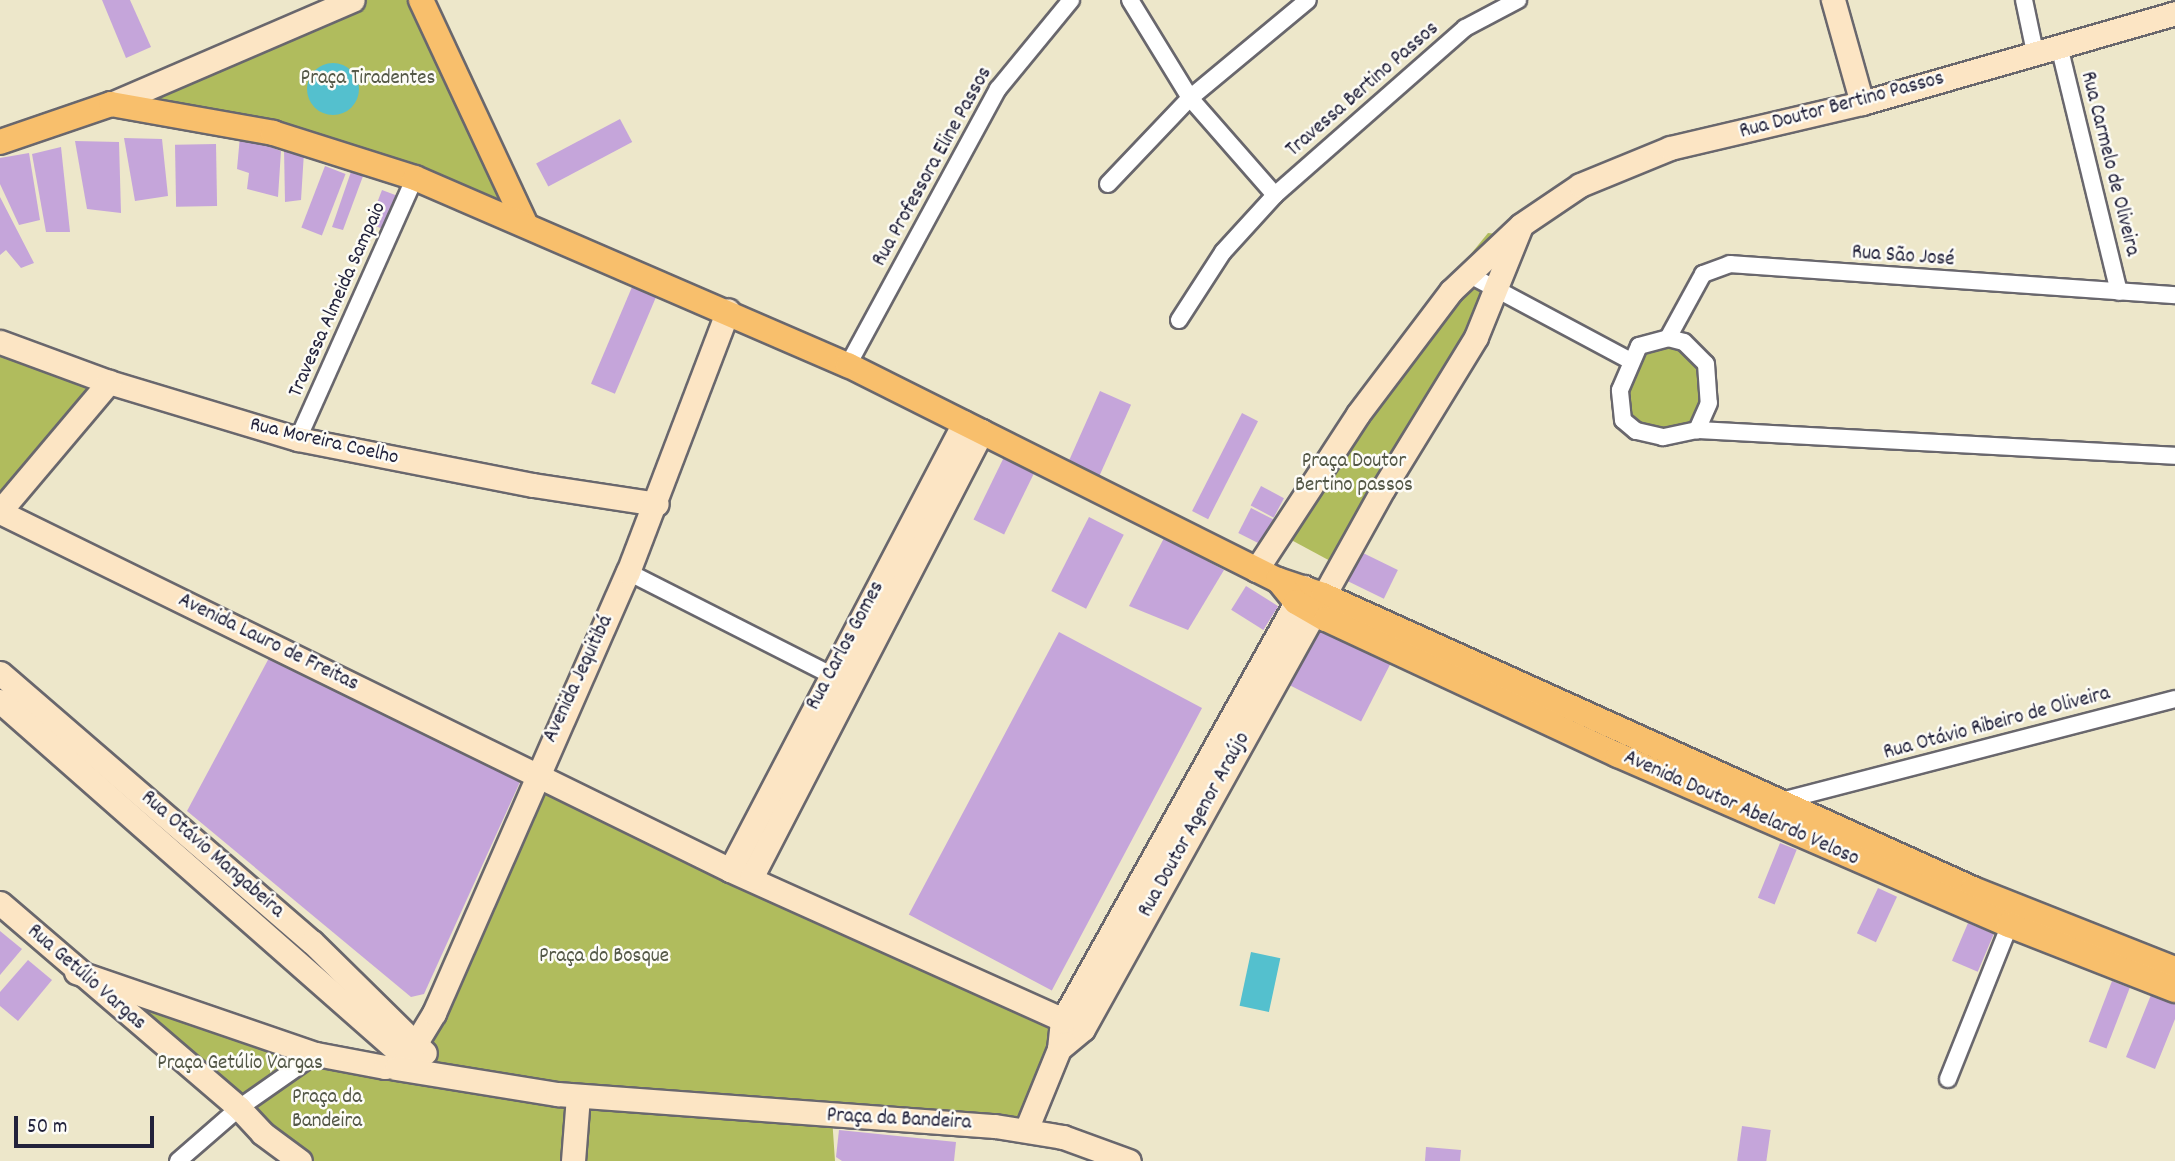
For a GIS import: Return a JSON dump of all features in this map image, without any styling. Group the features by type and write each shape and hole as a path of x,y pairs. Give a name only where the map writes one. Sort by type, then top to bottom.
{"main road":[{"path":"421,0 524,221"},
{"path":"0,142 111,104 273,133 415,178 524,221 848,365 1310,599"},
{"name":"Avenida Doutor Abelardo Veloso","path":"1310,599 1491,685 1806,827 2074,940 2175,990"},
{"name":"Avenida Doutor Abelardo Veloso","path":"2074,940 2175,969"}],"street":[{"path":"111,104 353,0"},
{"name":"Rua Professora Eline Passos","path":"848,365 998,89 1071,0"},
{"path":"1130,0 1190,98 1275,195"},
{"path":"1108,184 1190,98 1308,0"},
{"name":"Travessa Bertino Passos","path":"1179,320 1223,252 1275,195 1465,28 1518,0"},
{"path":"1833,0 1862,103"},
{"path":"2024,0 2035,52"},
{"name":"Rua Doutor Bertino Passos","path":"1267,575 1357,414 1468,274 1521,225 1580,185 1670,148 1862,103 2175,13"},
{"name":"Rua Carmelo de Oliveira","path":"2059,46 2119,292"},
{"name":"Travessa Almeida Sampaio","path":"298,439 415,178"},
{"path":"1310,599 1476,337 1521,225"},
{"name":"Rua São José","path":"1668,338 1703,274 1730,264 2175,295"},
{"path":"1468,274 1496,292 1629,360"},
{"name":"Avenida Jequitibá","path":"407,1057 628,572 657,504 728,310"},
{"path":"1697,430 1709,403 1706,364 1684,342 1668,338 1639,346 1629,360 1620,390 1623,419 1636,431 1663,437 1697,430 2175,456"},
{"name":"Rua Moreira Coelho","path":"0,342 109,382 298,439 521,483 657,504"},
{"path":"0,512 109,382"},
{"name":"Rua Carlos Gomes","path":"740,874 973,427"},
{"name":"Avenida Lauro de Freitas","path":"0,512 535,776"},
{"path":"628,572 841,679"},
{"name":"Rua Doutor Agenor Araújo","path":"1026,1130 1059,1049 1310,599"},
{"name":"Rua Otávio Mangabeira","path":"0,673 15,704 312,942 407,1057"},
{"name":"Rua Otávio Ribeiro de Oliveira","path":"1768,810 1829,791 2175,699"},
{"path":"535,776 740,874 1072,1025"},
{"path":"1806,827 1829,791"},
{"name":"Rua Getúlio Vargas","path":"0,904 76,972 239,1108 262,1133 300,1161"},
{"path":"1948,1079 2013,916"},
{"name":"Praça da Bandeira","path":"76,972 316,1054 407,1057 438,1074 578,1096 1026,1130 1063,1137 1129,1161"},
{"path":"178,1161 239,1108 316,1054"},
{"path":"407,1057 438,1074"},
{"path":"573,1161 578,1096"}],"green space":[{"name":"Praça Tiradentes","path":"354,0 421,0 524,221 456,193 133,106"},
{"name":"Praça Doutor Bertino passos","path":"1488,233 1517,236 1492,305 1334,563 1282,535 1452,277"},
{"path":"1646,343 1684,346 1706,364 1709,403 1692,428 1663,437 1625,421 1623,375"},
{"path":"0,350 106,384 54,430 0,493"},
{"name":"Praça do Bosque","path":"535,776 1062,1021 1026,1130 832,1117 835,1161 305,1161 107,983 396,1068"}],"water":[{"path":"333,63 352,70 359,89 352,108 333,115 314,108 307,89 314,70"},
{"path":"1251,952 1280,958 1269,1012 1240,1006"}],"building":[{"path":"102,0 130,0 151,47 126,58"},
{"path":"620,119 632,142 548,187 536,164"},
{"path":"240,136 281,151 278,197 247,189 249,173 237,169"},
{"path":"124,138 162,139 168,196 135,201"},
{"path":"75,141 119,142 121,213 87,209"},
{"path":"216,144 217,206 176,207 175,145"},
{"path":"61,147 70,232 46,232 32,154"},
{"path":"284,148 304,152 301,200 285,202"},
{"path":"29,153 40,220 19,225 0,184 0,158"},
{"path":"325,166 346,174 322,236 301,228"},
{"path":"353,166 366,168 343,230 332,227"},
{"path":"382,190 398,196 385,230 369,224"},
{"path":"0,197 34,263 21,268 6,250 0,255"},
{"path":"632,287 656,297 615,394 591,384"},
{"path":"1100,391 1131,405 1099,476 1068,462"},
{"path":"1242,413 1258,421 1208,519 1192,511"},
{"path":"1006,453 1037,468 1004,534 974,520"},
{"path":"1261,486 1284,498 1274,518 1251,505"},
{"path":"1251,508 1273,519 1261,544 1238,533"},
{"path":"1089,517 1124,535 1086,609 1051,591"},
{"path":"1164,538 1224,570 1188,630 1129,606"},
{"path":"1361,552 1398,570 1384,599 1347,581"},
{"path":"1246,586 1278,606 1263,630 1231,610"},
{"path":"1322,622 1393,658 1361,722 1290,685"},
{"path":"1059,632 1202,708 1052,991 909,915"},
{"path":"269,658 514,772 520,782 424,994 411,997 187,811"},
{"path":"1780,843 1797,850 1775,904 1758,898"},
{"path":"1878,888 1897,897 1876,942 1857,933"},
{"path":"1968,923 1994,934 1978,972 1952,961"},
{"path":"0,931 22,949 0,975"},
{"path":"28,960 52,980 18,1021 0,1006 0,992"},
{"path":"2112,981 2130,988 2106,1048 2089,1042"},
{"path":"2153,990 2175,998 2175,1019 2155,1069 2126,1057"},
{"path":"1742,1126 1771,1130 1766,1161 1737,1161"},
{"path":"839,1130 956,1142 954,1161 842,1161 836,1157"},
{"path":"1426,1147 1461,1150 1460,1161 1425,1161"}],"park label":[{"name":"Praça Getúlio Vargas","path":"240,1064"}]}
